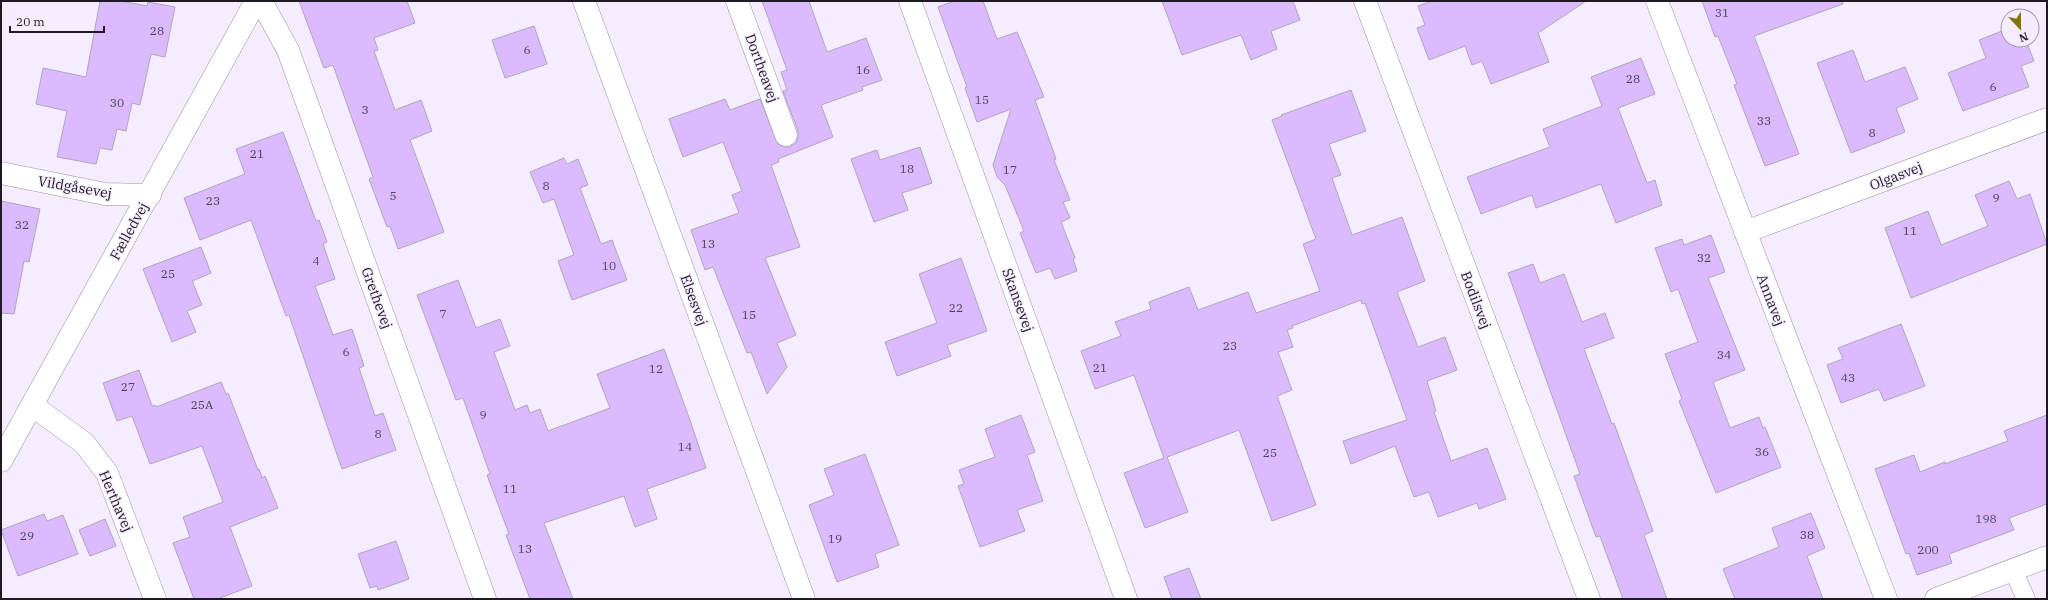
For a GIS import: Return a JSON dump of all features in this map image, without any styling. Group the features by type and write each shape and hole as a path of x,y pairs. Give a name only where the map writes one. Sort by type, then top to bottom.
{"street":[{"name":"Fælledvej","path":"1,460 256,1"},
{"name":"Grethevej","path":"261,1 288,50 484,599"},
{"name":"Elsesvej","path":"584,1 804,599"},
{"name":"Dortheavej","path":"737,1 786,135"},
{"name":"Skansevej","path":"910,1 1126,599"},
{"name":"Bodilsvej","path":"1365,1 1589,599"},
{"name":"Annavej","path":"1657,1 1886,599"},
{"name":"Olgasvej","path":"1745,232 2047,119"},
{"name":"Vildgåsevej","path":"1,173 105,194 150,194"},
{"name":"Herthavej","path":"32,406 84,444 107,473 154,599"},
{"path":"1936,599 2047,557"}],"lane":[{"path":"2013,570 2026,599"}],"building":[{"path":"100,1 121,1 147,6 148,2 175,7 165,57 151,54 140,105 132,103 126,131 117,129 112,150 100,148 96,164 57,157 67,111 36,104 43,68 86,77"},
{"path":"299,1 407,1 415,23 374,38 378,50 374,51 395,110 421,100 432,131 410,140 444,232 398,249 390,226 387,227 369,179 373,177 333,65 324,68"},
{"path":"762,1 809,1 827,52 866,38 882,80 862,87 863,90 821,105 833,137 778,159 779,162 771,165 800,247 765,258 796,335 777,343 787,367 767,394 751,352 747,353 713,267 705,270 691,230 739,213 732,195 742,191 723,142 683,157 669,119 725,99 730,110 760,99 778,144 783,147 790,147 796,143 798,131 783,91 787,90 781,72 787,70"},
{"path":"954,1 983,1 997,39 1017,32 1044,97 1035,100 1056,159 1054,160 1070,200 1063,202 1070,218 1061,222 1075,258 1073,259 1077,271 1055,279 1050,268 1036,273 1020,233 1024,231 1005,185 997,177 993,165 1011,109 977,122 965,88 967,87 938,7"},
{"path":"1162,1 1293,1 1300,20 1271,31 1277,49 1251,60 1241,35 1182,55"},
{"path":"1432,1 1586,1 1538,33 1549,62 1491,84 1482,61 1472,65 1465,46 1429,60 1417,28 1425,25 1418,6"},
{"path":"1702,1 1842,1 1843,4 1754,36 1799,154 1765,166 1734,85 1737,84 1718,36 1715,37"},
{"path":"534,26 547,64 505,78 492,40"},
{"path":"2000,32 2000,48 2029,48 2034,61 2021,66 2029,87 1963,111 1948,73 1986,58 1979,40"},
{"path":"1853,50 1865,82 1905,67 1918,99 1896,108 1905,132 1851,153 1817,63"},
{"path":"1641,58 1655,94 1618,108 1647,183 1655,180 1662,205 1616,223 1601,184 1536,208 1532,195 1481,214 1467,177 1550,147 1543,129 1602,106 1591,77"},
{"path":"1351,90 1366,131 1329,144 1341,175 1332,178 1352,235 1402,217 1425,281 1397,292 1418,347 1445,337 1457,370 1427,381 1436,411 1434,412 1451,461 1487,448 1506,499 1479,509 1477,503 1438,517 1429,492 1414,497 1395,446 1351,464 1343,441 1407,420 1365,303 1362,304 1361,300 1292,326 1293,328 1287,330 1293,347 1278,352 1292,390 1277,396 1316,505 1272,521 1239,430 1167,457 1188,512 1145,528 1124,473 1164,458 1134,375 1095,389 1081,351 1121,336 1115,322 1151,309 1149,302 1189,287 1198,310 1248,292 1256,313 1320,291 1303,244 1316,239 1272,120 1282,116 1281,115"},
{"path":"283,132 316,221 319,220 327,242 323,244 335,279 315,286 333,335 352,329 364,366 359,368 375,416 383,413 396,450 342,469 289,315 286,316 251,220 200,240 184,198 245,174 236,149"},
{"path":"920,147 932,183 902,193 908,210 874,222 851,159 877,150 880,160"},
{"path":"564,158 567,164 578,159 588,185 580,188 601,244 612,240 627,280 572,300 558,261 574,255 554,199 543,203 530,172"},
{"path":"2009,181 2017,199 2030,194 2047,244 1911,298 1885,228 1928,211 1941,245 1988,226 1975,195"},
{"path":"1,201 40,209 29,262 24,261 14,314 1,313"},
{"path":"1711,235 1725,272 1708,278 1745,370 1713,382 1730,428 1759,417 1763,428 1765,427 1781,467 1716,493 1679,401 1682,399 1665,354 1698,342 1678,289 1671,292 1655,248 1682,239 1684,245"},
{"path":"201,247 211,273 192,281 202,305 187,311 196,332 172,342 143,269"},
{"path":"961,258 987,331 947,345 951,356 897,376 885,342 937,323 919,274"},
{"path":"1533,264 1540,283 1564,274 1582,322 1605,313 1614,338 1584,349 1612,424 1614,423 1653,531 1644,535 1667,599 1623,599 1600,536 1596,537 1574,476 1580,474 1508,273"},
{"path":"458,280 476,328 500,319 510,346 494,352 515,410 527,405 530,413 540,409 548,431 610,408 597,374 664,349 691,423 706,468 647,489 657,519 635,527 624,496 544,523 573,599 530,599 506,535 509,534 487,475 490,474 463,398 456,400 417,295"},
{"path":"1901,324 1925,386 1884,401 1879,389 1841,403 1827,365 1843,359 1838,348"},
{"path":"139,370 152,406 155,405 156,407 221,382 226,394 228,393 258,470 259,469 262,478 265,476 278,508 230,527 252,586 217,599 194,599 173,543 190,537 183,517 223,502 202,446 150,464 132,416 117,421 103,383"},
{"path":"1021,415 1035,452 1027,455 1043,501 1017,510 1025,531 980,547 958,486 964,484 959,470 995,457 985,429"},
{"path":"2047,415 2047,504 2009,518 2014,530 1949,554 1952,563 1917,575 1909,553 1906,554 1875,469 1914,455 1920,472 2008,441 2004,431"},
{"path":"865,454 899,545 875,554 879,567 837,582 809,505 834,495 824,469"},
{"path":"1811,513 1825,548 1807,556 1823,599 1735,599 1723,569 1779,547 1772,528"},
{"path":"44,514 47,521 63,515 78,554 18,576 1,530"},
{"path":"105,519 116,546 90,556 79,530"},
{"path":"396,541 409,579 378,590 377,586 370,588 358,554"},
{"path":"1189,568 1201,599 1172,599 1164,577"}]}
